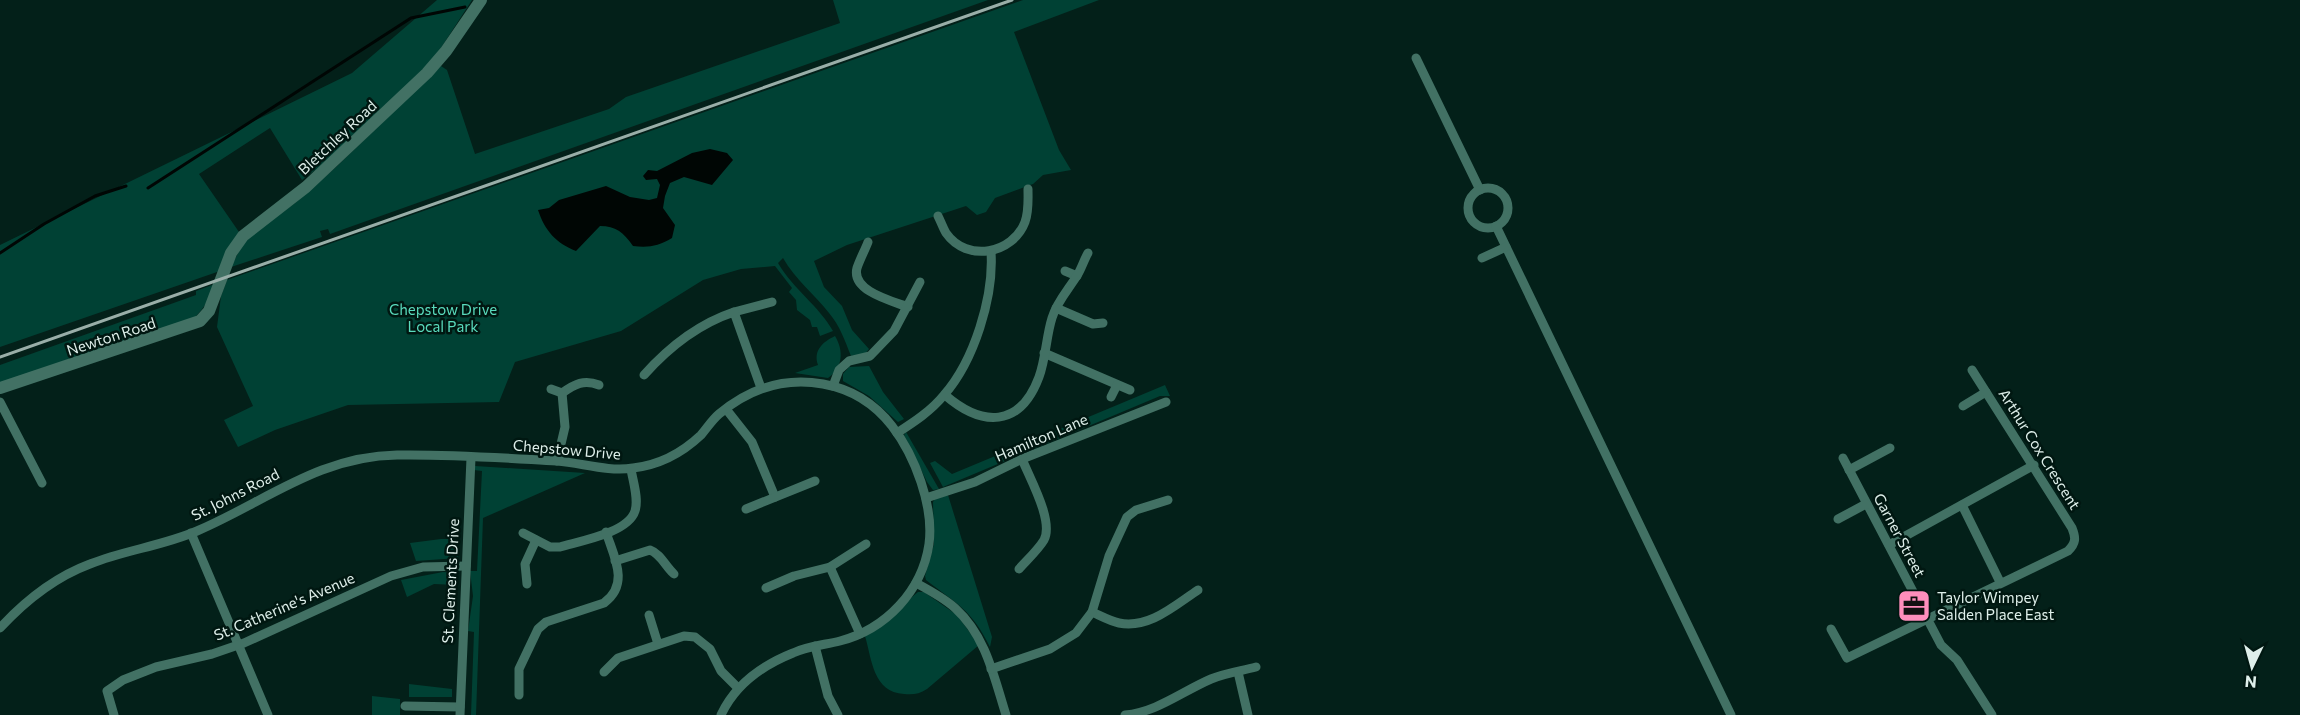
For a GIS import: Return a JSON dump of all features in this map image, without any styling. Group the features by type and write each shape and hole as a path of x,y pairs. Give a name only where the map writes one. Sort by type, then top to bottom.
{"street":[{"name":"Bletchley Road","path":"217,293 231,253 243,236 320,175 427,73 446,51 481,0"},
{"path":"1416,58 1480,190"},
{"path":"938,216 947,234 959,245 974,251 991,252 1005,246 1017,236 1025,223 1028,214 1028,189"},
{"path":"1493,189 1504,197 1508,210 1506,217 1496,226 1483,228 1469,216 1468,204 1474,193 1480,190 1493,189"},
{"path":"1025,223 1035,228"},
{"path":"1496,226 1731,715"},
{"path":"938,240 947,234"},
{"path":"868,242 856,270 857,280 864,288 908,308"},
{"path":"1482,258 1506,247"},
{"path":"897,433 925,415 945,395 962,368 976,337 990,282 991,252"},
{"path":"945,395 958,406 977,415 997,417 1011,414 1024,404 1040,375 1056,308 1077,276 1088,253"},
{"path":"1065,271 1077,276"},
{"path":"833,386 840,370 849,361 870,356 894,331 920,282"},
{"name":"Newton Road","path":"0,388 194,324 209,311 217,293"},
{"path":"644,375 674,344 707,323 734,312 772,302"},
{"path":"1056,308 1093,324 1103,323"},
{"path":"734,312 761,388"},
{"path":"1044,353 1130,390"},
{"name":"Arthur Cox Crescent","path":"1831,629 1847,658 2073,546 2075,539 2072,528 1972,370"},
{"name":"Chepstow Drive","path":"471,458 557,461 613,469 631,469 648,465 676,455 703,433 716,417 742,398 761,388 796,381 833,386 854,394 870,403 885,417 906,448 926,498 930,518 929,542 924,564 916,583 891,615 860,634 794,652 768,665 738,688 721,715"},
{"path":"551,389 562,393 582,382 599,385"},
{"path":"1112,397 1117,385"},
{"path":"1963,406 1986,392"},
{"path":"557,461 565,427 562,393"},
{"path":"0,402 42,483"},
{"name":"Hamilton Lane","path":"926,498 975,482 1022,459 1166,402"},
{"path":"726,409 752,442 775,497"},
{"path":"1849,470 1890,447"},
{"name":"St. Johns Road","path":"0,628 18,608 64,576 90,564 159,545 191,533 236,514 298,479 345,462 396,455 471,458"},
{"name":"St. Clements Drive","path":"405,706 460,711 471,458"},
{"name":"Garner Street","path":"1843,458 1941,645 1957,660 1992,715"},
{"path":"1019,569 1044,540 1047,528 1045,515 1022,459"},
{"path":"1889,545 2034,465"},
{"path":"523,533 550,546 560,547 620,528 628,522 634,512 636,502 631,469"},
{"path":"746,509 815,481"},
{"path":"991,669 1050,649 1076,633 1092,612 1109,556 1127,517 1136,510 1168,500"},
{"path":"1838,519 1866,504"},
{"path":"1962,505 2000,582"},
{"path":"519,695 519,669 538,629 546,622 604,603 611,597 619,581 606,532"},
{"path":"191,533 268,715"},
{"path":"526,584 525,564 536,540"},
{"path":"766,588 794,576 830,567 866,544"},
{"path":"615,561 650,550 658,553 674,574"},
{"name":"St. Catherine's Avenue","path":"114,715 107,691 123,680 156,667 238,645 391,576 423,567 466,566"},
{"path":"830,567 860,634"},
{"path":"916,583 954,608 978,636 1006,715"},
{"path":"1092,612 1119,623 1139,624 1156,617 1198,590"},
{"path":"649,615 658,644"},
{"path":"604,672 618,658 684,636 695,638 710,649 721,671 738,688"},
{"path":"815,646 828,696 838,715"},
{"path":"1125,715 1141,714 1212,678 1256,667"},
{"path":"1238,672 1248,715"}],"green space":[{"path":"437,0 472,0 439,51 424,69 318,168 302,180 270,128 199,174 239,232 224,258 220,271 0,347 0,245 352,73"},
{"path":"833,0 988,0 330,234 328,229 320,231 322,237 231,267 242,245 253,234 295,203 336,167 441,66 447,70 475,154 609,109 626,97 840,23"},
{"name":"Chepstow Drive Local Park","path":"1023,0 1099,0 1014,32 1059,150 1071,170 1043,175 1033,184 995,198 986,212 977,215 966,206 847,245 814,261 824,287 842,306 852,330 869,349 865,354 851,356 833,318 793,273 783,258 778,263 784,273 821,314 833,331 820,336 817,327 812,327 810,320 797,310 796,300 789,292 792,288 775,266 741,269 703,280 621,331 515,362 499,402 348,405 275,430 238,447 224,420 253,406 217,327 221,296 227,280"},
{"path":"215,284 206,303 193,319 0,383 0,365 196,295 196,291"},
{"path":"835,336 841,353 839,364 833,374 828,378 795,373 818,365 817,355 820,347"},
{"path":"869,366 883,392 904,419 898,422 869,396 843,381 843,374 849,367"},
{"path":"1165,385 1170,396 1160,396 943,487 930,463 935,461 952,474"},
{"path":"906,432 939,489 933,490 927,482 904,435"},
{"path":"475,466 585,473 483,518 476,715 471,715 474,632 468,631 473,596 470,571 477,571 482,471 474,470"},
{"path":"948,495 992,637 990,647 970,616 926,580 925,576 934,544 933,502 935,499"},
{"path":"459,539 458,558 416,561 410,543"},
{"path":"443,572 458,573 457,585 434,584 407,597 401,580"},
{"path":"918,592 924,592 957,615 979,645 927,689 916,694 904,694 894,692 880,681 872,664 865,636"},
{"path":"409,684 452,689 452,697 409,697"},
{"path":"372,696 400,699 400,715 372,715"}],"shaded area":[{"path":"710,149 727,153 733,160 712,185 684,177 670,183 663,208 675,225 672,238 662,243 653,246 633,246 619,231 600,226 576,251 552,235 538,210 549,208 559,200 606,186 630,197 649,200 657,198 660,185 657,179 646,180 643,176 648,170 657,171 692,153"}],"waterway":[{"path":"148,188 411,18 465,7"},
{"path":"0,253 44,224 95,196 126,186"}],"railway":[{"path":"0,357 1012,0"}],"place":[{"name":"Taylor Wimpey Salden Place East","path":"1914,606"}]}
